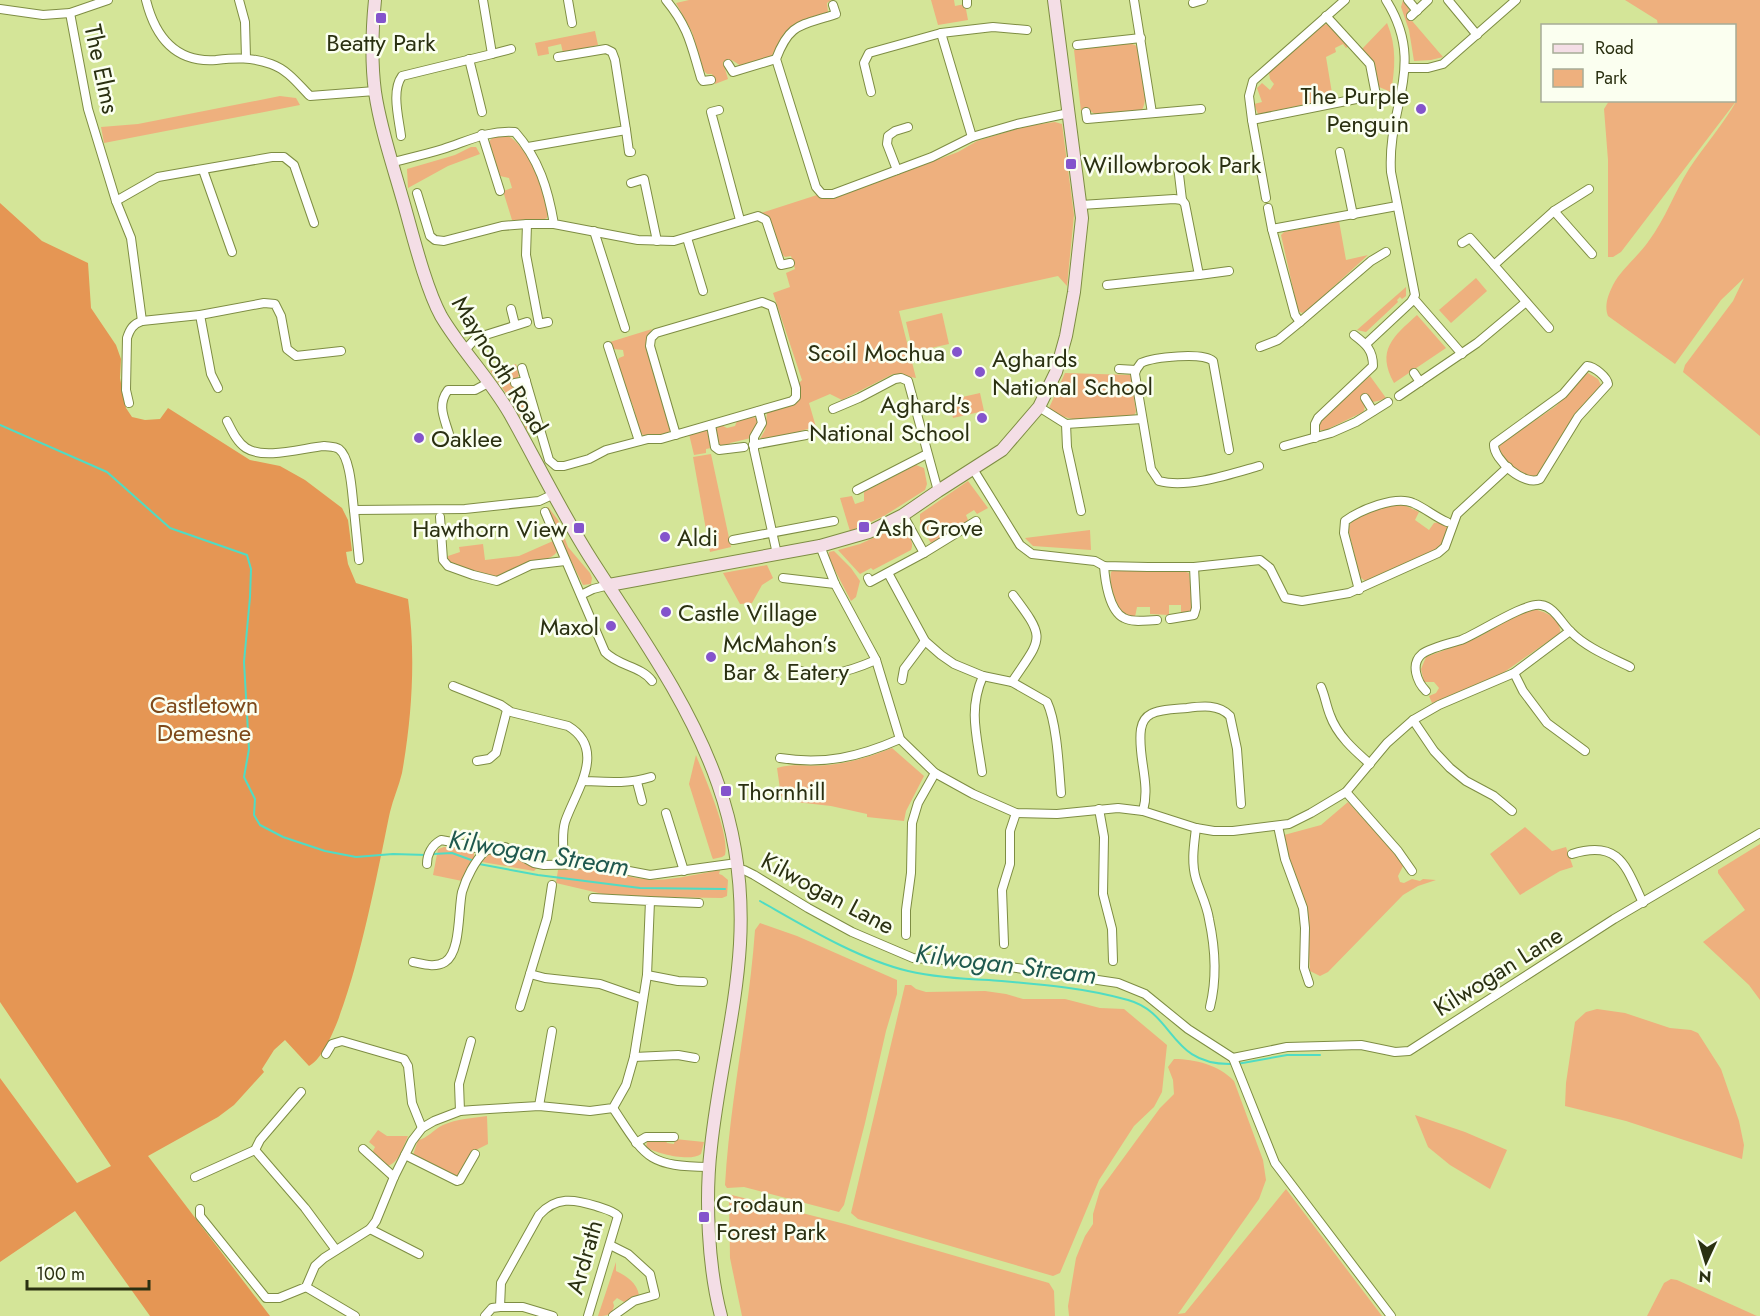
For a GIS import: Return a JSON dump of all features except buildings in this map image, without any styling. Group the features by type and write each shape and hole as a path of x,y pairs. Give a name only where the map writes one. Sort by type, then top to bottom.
{"main road":[{"name":"Maynooth Road","path":"375,0 372,33 375,91 381,121 437,308 510,413 552,495 674,692 704,750 724,804 737,867 740,949 709,1167 708,1209 711,1248 722,1316"},
{"path":"609,585 820,546 869,532 903,515 1002,450 1039,407 1056,372 1066,336 1079,250 1082,205 1053,0"}],"street":[{"path":"0,9 43,15 70,13 108,0"},
{"path":"146,0 157,32 171,48 199,58 214,60 246,58 271,64 286,72 310,96 375,91"},
{"path":"239,0 245,22 246,58"},
{"path":"483,0 492,54"},
{"path":"568,0 572,23"},
{"path":"666,0 688,32 701,78 703,81 711,80"},
{"path":"1134,0 1152,113"},
{"path":"1193,3 1203,0"},
{"path":"1266,198 1249,96 1253,81 1345,0"},
{"path":"1366,344 1415,295 1389,152 1405,68 1405,52 1401,33 1386,0"},
{"path":"1408,0 1414,14 1428,0"},
{"path":"1448,0 1477,35"},
{"path":"1405,68 1428,68 1443,64 1516,0"},
{"path":"833,5 836,14 800,26 790,33 783,40 776,60 816,187 818,191 826,195 932,157 972,137 1017,124 1069,113"},
{"name":"The Elms","path":"70,13 88,109 116,201 131,238 142,321"},
{"path":"1326,16 1370,64 1376,95"},
{"path":"871,92 864,63 869,54 941,33 993,27 1028,30"},
{"path":"941,33 972,137"},
{"path":"1077,45 1141,38"},
{"path":"401,136 397,83 402,76 511,49"},
{"path":"558,57 606,49 612,52 629,152 631,152"},
{"path":"469,59 482,112"},
{"path":"728,64 733,72 776,60"},
{"path":"1252,120 1376,95 1400,99"},
{"path":"1086,112 1087,119 1201,109"},
{"path":"719,110 711,112 740,220"},
{"path":"897,170 887,144 888,136 908,127"},
{"path":"528,147 626,130"},
{"path":"393,162 442,149 482,134 501,131 515,132 528,147 539,168 549,194 554,224"},
{"path":"482,134 500,191"},
{"path":"1340,152 1353,215"},
{"path":"116,201 158,177 272,157 284,157 294,165 314,223"},
{"path":"1178,166 1182,201 1185,204 1199,275"},
{"path":"203,170 232,252"},
{"path":"631,183 644,179 657,241"},
{"path":"1494,265 1554,211 1589,189"},
{"path":"417,193 430,236 435,240 444,240 502,226 554,224 620,237 674,241 758,216 766,220 781,266 790,263"},
{"path":"1082,205 1174,199 1182,201"},
{"path":"1272,229 1397,206"},
{"path":"1268,208 1294,315 1300,322"},
{"path":"1554,211 1592,254"},
{"path":"527,224 526,255 539,324 548,322"},
{"path":"594,231 625,328"},
{"path":"687,238 703,291"},
{"path":"1462,243 1470,238 1549,328"},
{"path":"1260,347 1278,340 1371,261 1386,252"},
{"path":"1107,285 1229,272"},
{"path":"1414,298 1462,354"},
{"path":"1399,396 1462,354 1526,302"},
{"path":"129,403 126,390 129,331 134,324 142,321 200,315 264,303 274,304 279,310 287,349 291,353 296,356 341,351"},
{"path":"522,368 549,460 553,465 564,466 589,459 606,450 639,441 661,439 676,435 711,425 792,401 796,393 772,306 766,303 656,333 651,338 650,346 676,435"},
{"path":"511,309 515,325"},
{"path":"200,315 211,374 218,388"},
{"path":"465,350 476,338 527,322"},
{"path":"1316,438 1315,424 1318,418 1373,366 1372,352 1354,335"},
{"path":"608,346 616,355 639,441"},
{"path":"1119,369 1136,369 1145,361 1164,359 1204,356 1213,361 1229,450"},
{"path":"1591,366 1608,381 1608,384 1578,417 1540,478 1528,481 1508,467 1495,452 1495,442 1521,426 1563,394 1585,367 1591,366"},
{"path":"1136,369 1151,469 1159,481 1167,483 1196,481 1259,466"},
{"path":"1414,373 1420,382"},
{"path":"833,409 895,379 904,379 910,384 938,491"},
{"path":"515,383 526,381"},
{"path":"448,434 441,404 441,399 447,390 475,390 490,382"},
{"path":"1365,398 1373,411"},
{"path":"1284,446 1316,438 1356,422 1388,402"},
{"path":"1039,407 1066,424 1142,419"},
{"path":"748,446 762,423 759,411"},
{"path":"227,421 234,435 246,448 262,453 324,446 341,450 348,467 359,560"},
{"path":"1066,424 1067,447 1081,511"},
{"path":"711,425 715,447 719,450 806,435"},
{"path":"748,446 757,470 777,554"},
{"path":"857,490 927,454"},
{"path":"973,469 1020,545 1032,554 1095,561 1104,566 1194,567 1260,560 1270,568 1281,594 1289,600 1302,601 1359,590 1442,550 1449,539 1456,514 1508,467"},
{"path":"354,510 465,509 539,501 552,495"},
{"path":"1359,590 1344,533 1345,521 1356,513 1406,500 1447,522"},
{"path":"545,512 605,652 616,662 648,675 652,681"},
{"path":"903,515 924,553"},
{"path":"440,517 443,560 448,566 473,575 497,581 531,565 565,561"},
{"path":"733,540 834,521"},
{"path":"868,578 870,582 888,573 976,521"},
{"path":"820,546 835,584 876,660 900,739 935,773 973,794 1016,813 1045,815 1118,808 1143,811 1196,828 1233,831 1289,824 1346,792 1387,743 1413,720 1439,705 1514,673 1570,632"},
{"path":"1104,566 1106,585 1116,611 1125,618 1157,620"},
{"path":"1170,619 1194,615 1196,608 1194,567"},
{"path":"888,573 925,641 954,664 984,676 1012,682 1038,695 1048,705 1061,793"},
{"path":"783,578 835,584"},
{"path":"581,595 609,585"},
{"path":"1012,682 1034,648 1037,637 1034,624 1013,595"},
{"path":"1426,691 1416,674 1417,663 1422,654 1477,633 1536,604 1548,608 1570,632 1630,668"},
{"path":"902,680 904,669 925,641"},
{"path":"793,668 815,675 848,672 876,660"},
{"path":"1514,673 1523,691 1547,723 1586,751"},
{"path":"982,772 974,713 978,688 984,676"},
{"path":"453,686 501,705 507,710 556,722 575,731 583,743 586,753 584,781 565,822 564,864"},
{"path":"1321,687 1340,734 1370,764"},
{"path":"1143,811 1146,789 1141,731 1144,720 1153,713 1196,707 1214,707 1230,716 1237,749 1241,804"},
{"path":"477,761 489,759 496,753 507,710"},
{"path":"1413,720 1434,751 1450,768 1466,781 1494,796 1512,811"},
{"path":"780,758 812,761 850,757 875,750 900,739"},
{"path":"906,935 912,823 918,803 935,773"},
{"path":"584,781 637,782 651,777"},
{"path":"637,782 642,801"},
{"path":"1346,792 1398,851 1412,871"},
{"path":"1099,809 1104,837 1103,894 1112,929 1113,961"},
{"path":"666,813 684,871"},
{"path":"1004,944 1002,890 1010,864 1010,831 1016,813"},
{"path":"1278,826 1285,860 1303,908 1304,968 1309,983"},
{"path":"1196,828 1193,850 1194,871 1210,920 1214,959 1215,984 1210,1007"},
{"name":"Kilwogan Lane","path":"737,867 844,927 913,958 976,962 1118,983 1130,987 1145,994 1188,1029 1236,1063 1287,1047 1361,1045 1395,1052 1409,1051 1643,903 1760,833"},
{"path":"429,857 435,844 445,840 484,851 503,847 539,864 580,863 650,875 737,867"},
{"path":"1572,854 1599,850 1620,859 1643,903"},
{"path":"419,960 440,964 453,953 462,893 472,870 484,851"},
{"path":"520,1006 547,918 552,885"},
{"path":"593,898 699,903"},
{"path":"613,1108 626,1085 634,1057 646,975 650,901"},
{"path":"530,974 544,978 600,984 643,999"},
{"path":"646,975 675,981 703,982"},
{"path":"539,1106 552,1031"},
{"path":"326,1054 332,1044 342,1041 404,1059 408,1066 412,1102 422,1128"},
{"path":"460,1111 459,1084 471,1041"},
{"path":"634,1057 678,1055 695,1058"},
{"path":"1236,1063 1275,1163 1390,1316"},
{"path":"195,1177 255,1150 260,1140 301,1092"},
{"path":"200,1209 200,1216 266,1298 279,1298 306,1287 315,1266 370,1229 376,1221 412,1141 422,1128 434,1121 460,1111 539,1106 591,1111 613,1108"},
{"path":"613,1108 647,1156 658,1162 709,1167"},
{"path":"636,1143 646,1137 674,1137"},
{"path":"363,1149 394,1177"},
{"path":"255,1150 304,1207 336,1250"},
{"path":"405,1155 460,1180 475,1154"},
{"name":"Ardrath","path":"553,1316 523,1307 500,1307 501,1283 539,1215 554,1203 577,1200 616,1214 618,1220 588,1316"},
{"path":"370,1229 419,1254"},
{"name":"Ardrath","path":"610,1245 628,1254 650,1274 655,1294 619,1305 613,1316"},
{"path":"306,1287 355,1316"},
{"path":"485,1316 492,1308 500,1307"}],"green space":[{"path":"689,0 831,0 827,3 828,12 794,27 783,38 772,56 741,66 732,60 723,62 728,79 715,84 712,74 707,74 702,69 692,32 676,3"},
{"path":"931,0 954,0 955,6 965,4 968,20 938,25"},
{"path":"1403,0 1409,9 1407,15 1443,57 1414,61 1409,30 1401,7"},
{"path":"1625,0 1760,0 1760,436 1683,372 1685,365 1733,301 1744,278 1721,300 1675,364 1608,316 1606,308 1616,280 1654,233 1689,169 1737,100 1736,24 1658,24 1657,20"},
{"path":"1387,23 1394,57 1391,92 1379,87 1375,65 1362,49"},
{"path":"1328,24 1349,46 1346,48 1343,44 1335,48 1336,52 1326,57 1333,99 1258,114 1254,104 1262,102 1257,88 1262,83 1270,90 1274,84 1269,73 1321,25"},
{"path":"595,31 598,45 563,53 561,44 548,47 549,54 538,56 535,43"},
{"path":"1129,43 1139,49 1145,89 1142,110 1096,115 1089,110 1081,111 1074,50"},
{"path":"280,96 296,98 300,105 104,143 101,127 138,124"},
{"path":"1608,102 1735,102 1621,252 1613,257 1608,257 1608,160 1604,109"},
{"path":"1055,122 1062,124 1074,215 1067,286 1058,276 899,311 916,378 893,374 842,400 830,394 809,403 816,427 799,433 760,439 765,430 767,413 798,400 801,392 799,383 802,380 773,293 790,287 786,273 795,269 791,256 785,257 782,254 761,213 817,195 824,199 838,197 958,152 977,141 1027,126"},
{"path":"505,135 521,147 536,171 546,197 547,218 512,220 503,191 512,188 509,178 500,176 489,143 495,136"},
{"path":"476,147 480,154 448,166 408,188 407,169 455,155"},
{"name":"Castletown Demesne","path":"0,203 42,241 88,263 91,308 116,345 121,359 120,378 126,408 132,417 145,420 160,419 168,408 250,460 280,466 305,480 342,508 348,520 352,551 346,552 356,583 408,599 412,642 412,686 402,773 390,812 360,949 336,1024 323,1051 309,1066 285,1040 274,1050 262,1069 264,1072 234,1105 218,1117 148,1156 270,1316 150,1316 75,1211 0,1262 0,1078 77,1183 111,1166 0,1002"},
{"path":"1339,221 1346,260 1368,255 1302,313 1298,311 1281,235 1284,232"},
{"path":"1476,278 1487,291 1451,323 1439,310"},
{"path":"1406,287 1406,296 1402,299 1400,297 1398,302 1366,332 1357,330"},
{"path":"942,313 949,344 913,352 906,322"},
{"path":"1417,315 1446,348 1394,383 1389,372 1387,353 1394,337"},
{"path":"652,329 647,338 647,349 670,431 660,436 641,434 617,362 624,356 623,350 613,349 610,342"},
{"path":"516,364 519,375 512,381 514,386 524,387 526,394 522,395 529,419 527,430 513,403 490,371"},
{"path":"1065,373 1131,375 1136,412 1133,417 1129,418 1098,420 1076,419 1057,414 1049,408"},
{"path":"1588,373 1598,379 1600,389 1583,405 1539,474 1529,478 1506,461 1498,446 1556,406 1584,374"},
{"path":"1370,376 1386,398 1365,405 1361,413 1326,430 1319,430 1318,422"},
{"name":"Aghard's National School","path":"980,393 984,411 953,418 949,400"},
{"path":"754,417 758,420 758,426 751,438 730,443 729,447 719,445 717,426 727,428 735,426 737,421"},
{"path":"707,430 711,448 706,449 706,453 694,455 689,434"},
{"path":"711,454 731,547 710,552 693,457"},
{"path":"916,465 924,468 927,484 925,490 884,516 850,531 840,498 852,496 855,504 864,501 864,492"},
{"path":"968,481 988,508 977,514 974,510 966,515 968,520 966,524 931,543 920,526 920,514"},
{"path":"1393,505 1404,505 1419,512 1415,520 1429,530 1434,523 1441,522 1448,526 1441,547 1371,581 1365,581 1360,577 1348,528 1358,516"},
{"path":"548,507 558,520 568,547 590,573 591,584 583,585 552,517 545,509"},
{"path":"897,527 903,528 909,535 912,541 911,550 873,570 871,568 860,574 838,550 860,544"},
{"path":"1090,530 1091,550 1033,546 1025,538"},
{"path":"553,541 557,552 551,557 527,563 496,577 474,572 447,560 448,556 460,552 459,547 483,544 485,560 519,556"},
{"path":"834,551 860,581 856,597 851,601 828,557 829,552"},
{"path":"767,565 773,578 762,585 752,603 740,604 723,573"},
{"path":"1114,570 1189,573 1193,608 1191,613 1181,614 1181,605 1169,605 1169,615 1150,614 1150,607 1137,607 1135,617 1126,616 1116,601 1112,589 1110,578"},
{"path":"1533,609 1556,620 1560,633 1503,673 1432,703 1429,696 1436,693 1439,688 1434,682 1424,682 1421,669 1426,657 1477,638 1523,612"},
{"path":"892,748 924,776 906,811 904,821 867,817 867,814 831,806 787,801 781,796 777,768 844,763"},
{"path":"696,755 724,833 725,855 713,859 689,784"},
{"path":"1348,802 1402,861 1403,866 1398,876 1400,882 1404,883 1412,879 1436,880 1418,886 1403,895 1328,972 1320,976 1310,971 1308,937 1284,835 1321,825"},
{"path":"1525,827 1552,851 1566,847 1573,867 1560,871 1520,895 1490,854"},
{"path":"1760,844 1760,1000 1749,985 1703,942 1745,910 1718,870"},
{"path":"444,847 471,849 474,852 474,858 462,881 433,875 438,849"},
{"path":"500,851 537,868 534,871 482,862 491,852"},
{"path":"581,868 654,880 673,879 720,870 719,874 728,880 727,896 722,898 658,897 603,894 556,883 558,870"},
{"path":"760,923 797,936 897,980 897,994 865,1123 844,1205 839,1212 744,1187 727,1188 725,1185 755,930"},
{"path":"905,985 911,985 926,992 985,991 1023,999 1065,999 1100,1008 1124,1009 1167,1045 1162,1092 1154,1107 1134,1126 1099,1180 1060,1273 1053,1276 858,1219 851,1213"},
{"path":"1597,1009 1625,1013 1670,1028 1698,1033 1721,1069 1739,1121 1744,1145 1742,1159 1626,1121 1565,1106 1575,1022 1586,1012"},
{"path":"1174,1059 1206,1064 1228,1075 1234,1081 1263,1160 1266,1180 1259,1199 1178,1314 1185,1313 1286,1189 1382,1316 1069,1316 1068,1306 1076,1258 1093,1224 1093,1214 1100,1190 1160,1108 1174,1094 1173,1080 1168,1067"},
{"path":"1415,1115 1465,1132 1507,1150 1490,1189 1450,1165 1428,1147"},
{"path":"487,1116 488,1144 472,1152 457,1176 413,1155 418,1140 443,1125"},
{"path":"378,1130 387,1136 408,1136 398,1158 388,1166 374,1157 375,1147 369,1142"},
{"path":"675,1139 704,1142 701,1154 690,1157 674,1156 646,1147 647,1142 666,1141 674,1144"},
{"path":"732,1195 845,1224 1049,1283 1054,1291 1055,1316 742,1316 730,1258 729,1199"},
{"path":"616,1262 616,1271 631,1280 639,1295 624,1302 617,1298 613,1302 614,1306 610,1313 598,1316"},
{"path":"1671,1279 1757,1316 1647,1316 1664,1283"}],"waterway":[{"path":"0,425 107,472 170,528 247,555 251,569 244,662 249,749 244,777 255,799 254,815 260,825 283,837 325,851 356,857 393,854 427,855"},
{"name":"Kilwogan Stream","path":"433,854 452,853 474,861"},
{"name":"Kilwogan Stream","path":"479,864 538,875 640,888 725,889"},
{"name":"Kilwogan Stream","path":"760,901 813,931 889,966 928,975 1059,987 1128,1000 1155,1016 1184,1048 1195,1056 1211,1062 1231,1064"},
{"path":"1237,1064 1287,1055 1320,1055"}],"place":[{"name":"Beatty Park","path":"381,18"},
{"name":"The Purple Penguin","path":"1421,109"},
{"name":"Willowbrook Park","path":"1071,164"},
{"name":"Scoil Mochua","path":"957,352"},
{"name":"Aghards National School","path":"980,372"},
{"name":"Aghard's National School","path":"982,418"},
{"name":"Oaklee","path":"419,438"},
{"name":"Ash Grove","path":"864,527"},
{"name":"Hawthorn View","path":"579,528"},
{"name":"Aldi","path":"665,537"},
{"name":"Castle Village","path":"666,612"},
{"name":"Maxol","path":"611,626"},
{"name":"McMahon’s Bar & Eatery","path":"711,657"},
{"name":"Thornhill","path":"726,791"},
{"name":"Crodaun Forest Park","path":"704,1217"}]}
